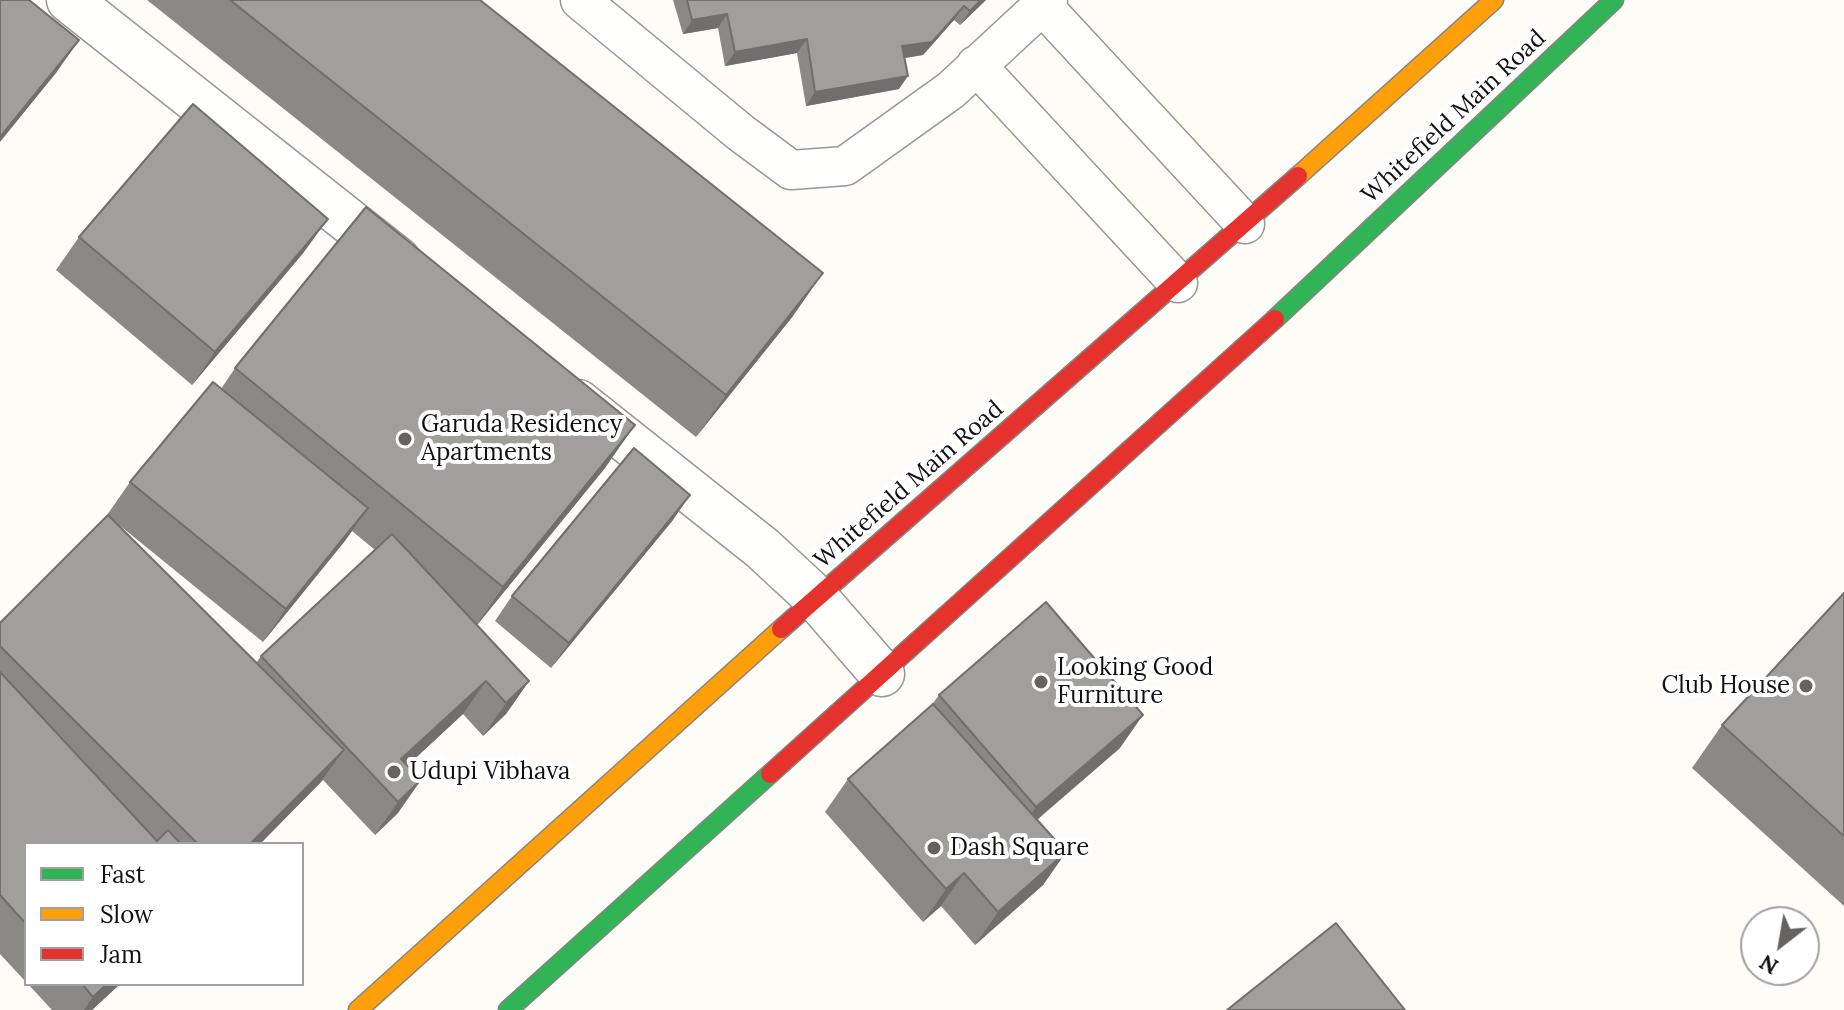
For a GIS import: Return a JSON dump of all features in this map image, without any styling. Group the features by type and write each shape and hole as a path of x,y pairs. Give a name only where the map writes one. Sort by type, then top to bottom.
{"main road":[{"name":"Whitefield Main Road","path":"358,1010 816,598 1245,224 1494,0"},
{"name":"Whitefield Main Road","path":"508,1010 1249,343 1614,0"}],"street":[{"path":"69,0 428,284"},
{"path":"551,381 762,548 816,598 882,674"}],"lane":[{"path":"580,0 741,133 791,170 845,166 951,90 1045,2 1245,224"},
{"path":"976,65 1178,283"}],"building":[{"path":"0,0 29,0 79,40 0,137"},
{"path":"230,0 480,0 823,273 726,395"},
{"path":"687,0 981,0 970,11 964,6 932,42 902,46 908,76 815,92 807,39 735,52 727,14 692,20"},
{"path":"193,104 328,219 215,352 79,237"},
{"name":"Garuda Residency Apartments","path":"366,207 635,425 503,587 235,368"},
{"path":"213,382 368,508 286,609 130,482"},
{"path":"634,448 690,495 569,643 512,596"},
{"path":"108,515 344,750 252,842 196,842 0,646 0,623"},
{"path":"392,534 529,681 506,703 486,681 401,759 421,780 398,802 261,656"},
{"path":"1844,593 1844,836 1722,725"},
{"path":"1046,602 1143,715 1036,807 939,695"},
{"path":"0,672 157,841 168,830 179,842 24,842 24,922 0,895"},
{"name":"Dash Square","path":"933,704 1066,852 998,912 964,873 946,889 848,779"},
{"path":"1336,923 1405,1010 1227,1010"},
{"path":"84,986 105,986 93,997"}],"traffic: fast":[{"path":"1275,319 1614,0"},
{"path":"508,1010 770,774"}],"traffic: slow":[{"path":"1298,176 1494,0"},
{"path":"358,1010 781,629"}],"traffic: jam":[{"path":"781,629 1298,176"},
{"path":"770,774 1275,319"}],"place":[{"name":"Garuda Residency Apartments","path":"405,439"},
{"name":"Looking Good Furniture","path":"1041,682"},
{"name":"Club House","path":"1806,686"},
{"name":"Udupi Vibhava","path":"394,772"},
{"name":"Dash Square","path":"934,848"}]}
